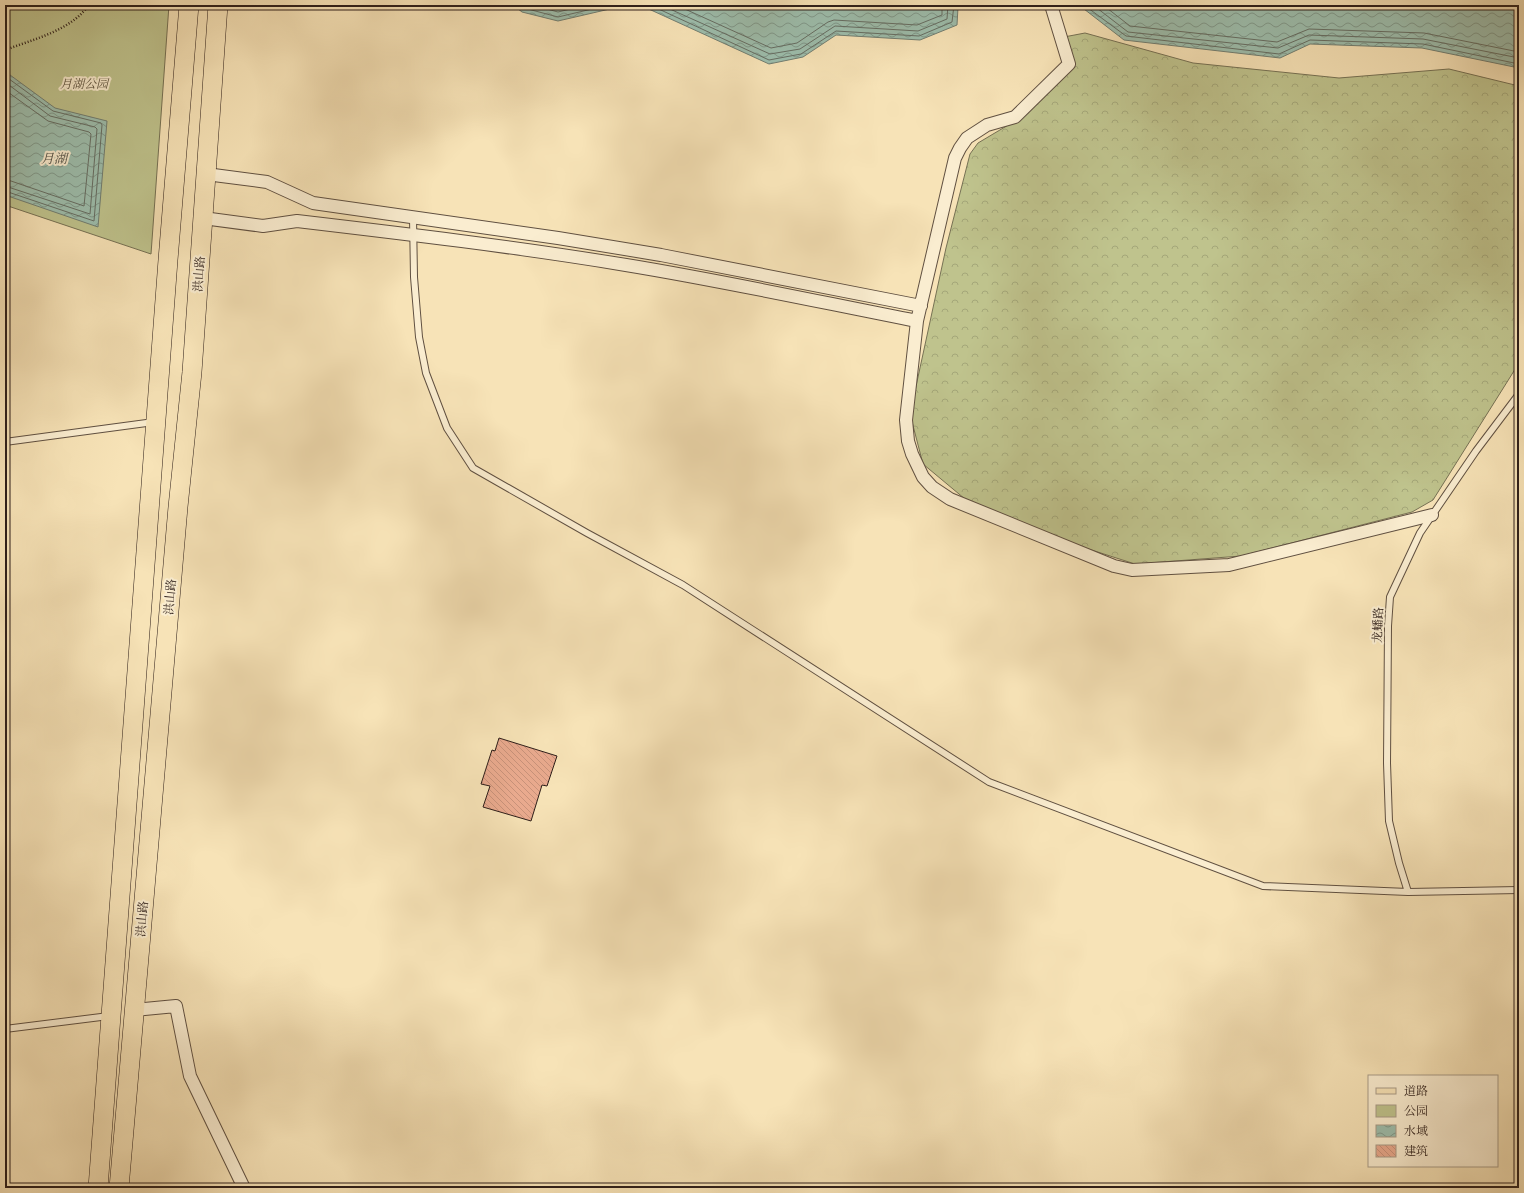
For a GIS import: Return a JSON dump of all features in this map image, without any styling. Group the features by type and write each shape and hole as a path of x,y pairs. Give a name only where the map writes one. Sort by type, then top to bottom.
{"main road":[{"name":"洪山路","path":"98,1188 189,5"},
{"name":"洪山路","path":"119,1188 178,507 192,372 218,5"}],"street":[{"path":"1051,5 1069,64 1015,117 987,125 967,138 955,158 917,321 906,420 908,441 912,454 923,477 932,487 950,499 1114,566 1132,570 1229,565 1432,515"},
{"path":"206,174 267,182 313,203 558,238 661,255 921,306"},
{"path":"203,218 264,226 297,221 501,246 627,265 739,285 917,321"},
{"path":"134,1010 176,1006 190,1076 244,1188"}],"lane":[{"path":"413,217 414,277 418,329 426,373 447,428 473,468 683,585 989,782 1263,886 1408,892 1519,890"},
{"name":"龙蟠路","path":"1408,892 1397,857 1389,820 1387,763 1388,626 1390,597 1420,533 1476,451 1519,394"},
{"path":"5,442 157,421"},
{"path":"5,1029 111,1016"}],"path":[{"path":"5,50 55,31 83,13 89,5"}],"green space":[{"name":"月湖公园","path":"5,5 169,5 151,254 5,205"},
{"path":"1085,33 1193,63 1339,78 1449,69 1519,86 1519,363 1433,500 1412,512 1241,556 1135,564 1079,546 965,499 923,464 910,414 946,248 970,154 978,143 1015,121 1072,64 1064,37"}],"water":[{"path":"513,5 627,5 558,21 522,12"},
{"path":"640,5 932,5 958,7 957,25 920,40 836,35 803,57 769,64"},
{"path":"1083,5 1519,5 1519,68 1422,48 1310,44 1280,58 1124,40 1084,9"},
{"name":"月湖","path":"5,69 6,72 55,108 107,121 98,227 5,195"}],"building":[{"path":"499,738 557,756 547,786 542,785 531,821 483,807 490,786 481,784 492,750 495,751"}]}
